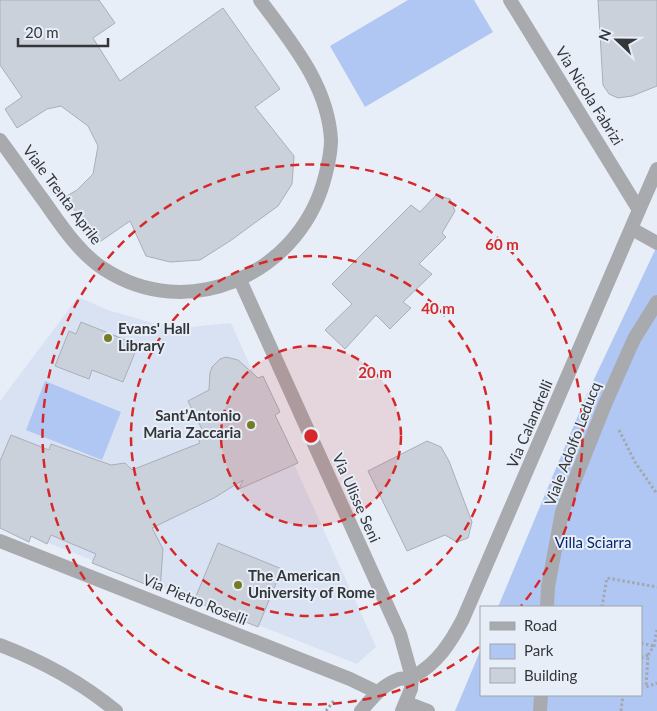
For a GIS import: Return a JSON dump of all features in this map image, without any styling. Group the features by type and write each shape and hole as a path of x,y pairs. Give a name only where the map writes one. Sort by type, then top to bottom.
{"street":[{"name":"Viale Trenta Aprile","path":"0,140 73,240 91,259 113,275 140,286 166,293 194,292 223,286 240,280 271,259 300,232 311,215 319,197 330,153 329,124 319,90 301,55 260,0"},
{"name":"Via Nicola Fabrizi","path":"510,0 639,210"},
{"name":"Via Calandrelli","path":"361,711 377,692 389,683 401,678 412,678 441,655 452,640 463,619 657,169"},
{"path":"632,228 657,243"},
{"name":"Via Ulisse Seni","path":"240,280 400,634 412,678"},
{"name":"Viale Adolfo Leducq","path":"547,606 548,588 562,512 606,402 634,339 657,302"},
{"name":"Via Pietro Roselli","path":"0,540 350,679 377,692"},
{"path":"0,645 20,652 63,674 82,685 116,711"},
{"path":"412,678 411,689 404,707 428,711"},
{"path":"540,711 541,696"}],"path":[{"path":"606,402 635,462 657,494"},
{"path":"602,606 607,578 657,588"},
{"path":"657,630 654,646 648,655 646,687 657,683"},
{"path":"642,643 654,646"},
{"path":"642,658 648,655"},
{"path":"621,711 623,696"},
{"path":"326,711 335,699"}],"shaded area":[{"path":"78,297 108,310 156,324 189,327 231,323 376,647 357,664 0,524 0,401"}],"green space":[{"path":"408,0 474,0 493,32 365,107 330,46"},
{"name":"Villa Sciarra","path":"657,246 657,711 455,711 480,651 480,696 642,696 642,606 498,606 587,394"},
{"path":"45,381 121,412 102,460 26,430"}],"building":[{"path":"0,0 99,0 115,23 93,38 120,81 223,8 280,89 255,107 294,156 292,184 278,206 200,260 170,262 146,256 130,221 98,243 65,197 77,190 93,174 98,146 88,126 61,106 47,109 17,128 5,109 22,97 0,65"},
{"path":"598,0 657,0 657,86 632,96 618,98 609,94 603,85"},
{"path":"436,195 450,199 455,211 442,233 446,237 419,264 432,274 403,302 411,308 390,329 376,315 345,349 325,330 352,304 332,284 411,205 420,212"},
{"path":"81,322 138,345 123,382 92,370 89,379 55,366 69,331 76,334"},
{"path":"226,357 238,360 258,378 263,376 280,412 275,415 298,463 239,489 243,480 214,498 152,528 163,549 160,590 92,563 96,554 51,535 47,544 31,536 29,542 0,528 0,461 11,435 49,450 51,444 111,465 125,463 132,470 200,443 197,436 204,433 188,401 209,390 212,367 220,359"},
{"path":"427,441 441,447 449,461 472,522 468,538 457,542 445,535 407,551 368,471"},
{"name":"The American University of Rome","path":"218,543 282,569 258,627 194,601"}],"place":[{"name":"Evans' Hall Library","path":"108,338"},
{"name":"Sant’Antonio Maria Zaccaria","path":"251,425"},
{"name":"The American University of Rome","path":"238,585"}]}
